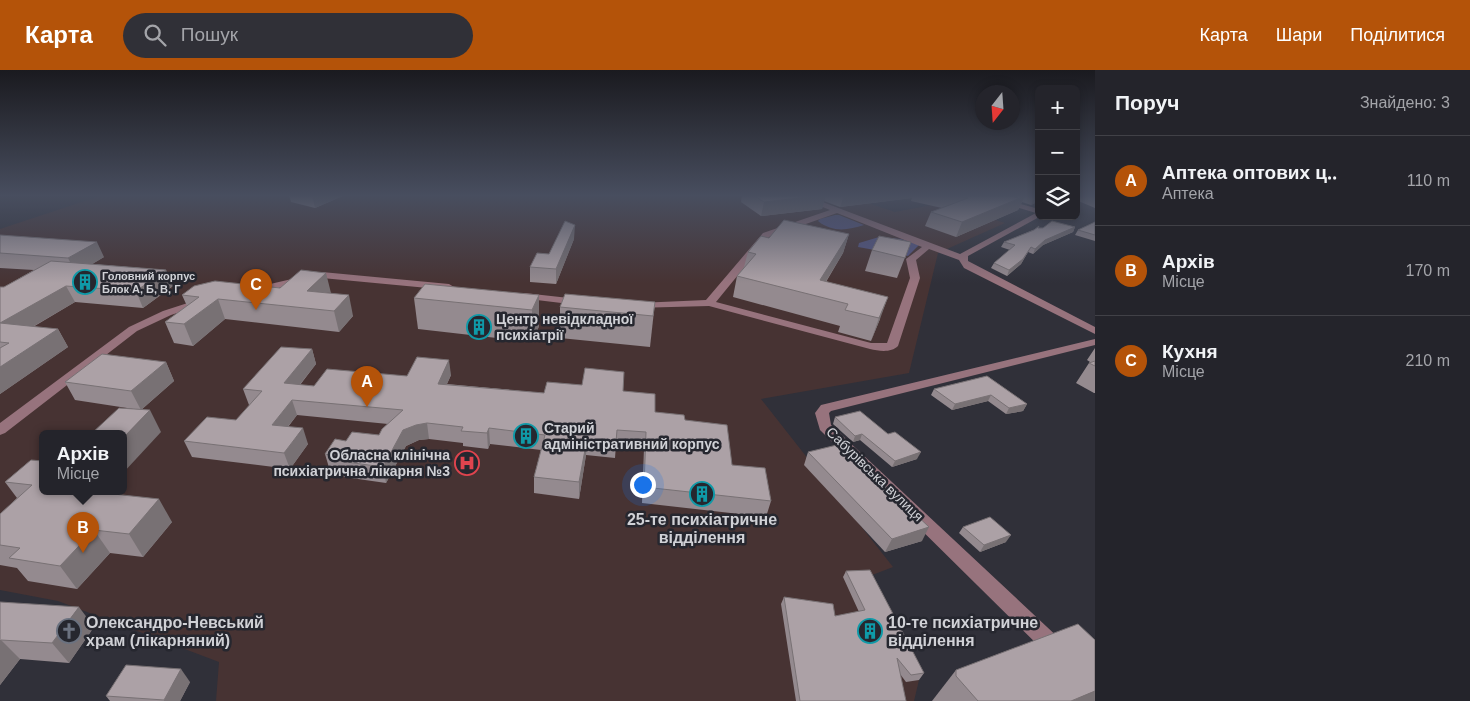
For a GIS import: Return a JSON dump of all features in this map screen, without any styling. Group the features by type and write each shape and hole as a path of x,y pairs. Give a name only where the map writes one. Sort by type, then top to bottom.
{"street":[{"path":"709,303 766,235 797,224"},
{"path":"871,224 965,262 1095,331"},
{"path":"965,262 964,256 1019,224"},
{"path":"626,307 709,303 870,346 881,348 892,346 916,278 911,259 928,246"},
{"path":"243,293 322,275 461,288"},
{"path":"518,295 586,303"},
{"path":"0,430 133,329 167,313 208,299"},
{"name":"Сабурівська вулиця","path":"1066,659 824,427 822,413 826,408 1095,342"}],"shaded area":[{"name":"Обласна клінічна психіатрична лікарня №3","path":"14,224 1002,224 938,253 909,373 761,399 893,567 867,577 919,680 914,701 216,701 219,662 58,601 0,590 0,229"},
{"path":"823,224 864,225 835,229"},
{"path":"879,237 901,239 919,245 908,256 858,247 859,243"}],"building":[{"path":"563,224 575,225 556,269 530,267 537,253 549,254"},
{"path":"780,224 805,224 849,234 820,280 888,297 879,318 845,310 848,304 737,276 756,254 748,252 761,236 769,238"},
{"path":"1048,224 1065,224 1075,227 1045,240 1035,249 1031,247 1023,259 1009,270 994,263 1015,245 1004,242 1034,230 1039,226 1038,228 1043,228"},
{"path":"1090,224 1095,224 1095,235 1078,230"},
{"path":"0,235 97,242 68,258 0,253"},
{"path":"879,236 911,242 905,258 872,250"},
{"path":"51,261 166,270 136,291 66,286 0,323 0,287 4,287"},
{"path":"301,270 326,273 307,291 349,295 334,311 218,299 184,324 165,322 199,297 182,295 194,286 215,281 280,288"},
{"path":"425,284 539,295 532,310 414,298"},
{"path":"565,294 655,302 653,316 560,307"},
{"path":"0,323 58,329 0,367 0,348 9,343 0,342"},
{"path":"281,347 312,349 284,383 314,386 327,369 407,376 417,357 449,360 438,384 544,393 547,382 582,385 585,368 624,372 623,391 655,394 655,412 684,415 685,420 727,425 732,465 765,468 771,501 644,487 646,432 617,430 616,442 587,439 579,482 534,477 545,435 489,428 487,433 461,431 463,427 427,423 416,425 403,430 383,467 339,461 342,457 325,454 335,439 346,441 352,432 379,435 382,429 403,410 292,400 272,425 303,428 284,453 184,441 207,417 236,420 262,391 243,389"},
{"path":"102,354 166,362 131,391 65,382"},
{"path":"987,376 1027,404 1009,408 991,395 955,404 934,389"},
{"path":"119,408 150,410 127,434 127,430 95,430"},
{"path":"860,411 888,434 895,432 921,452 895,461 862,434 855,436 835,417"},
{"path":"841,444 929,527 892,539 808,452"},
{"path":"31,460 39,461 39,495 122,495 159,499 129,534 94,530 60,566 9,558 20,548 0,545 0,514 32,485 5,482"},
{"path":"990,517 1011,535 984,545 963,527"},
{"name":"10-те психіатричне відділення","path":"870,570 924,673 911,675 897,658 906,701 800,701 784,597 833,604 835,616 865,610 846,571"},
{"path":"0,602 79,607 52,643 0,641"},
{"path":"1078,624 1095,640 1095,691 1071,701 978,701 956,676 956,670"},
{"path":"126,665 181,669 164,700 106,696"}],"place":[{"name":"Головний корпус Блок А, Б, В, Г","path":"85,282"},
{"name":"Кухня","path":"256,310"},
{"name":"Центр невідкладної психіатрії","path":"479,327"},
{"name":"Аптека оптових ц‥","path":"367,407"},
{"name":"Старий адміністративний корпус","path":"526,436"},
{"name":"Обласна клінічна психіатрична лікарня №3","path":"467,463"},
{"name":"25-те психіатричне відділення","path":"702,494"},
{"name":"Архів","path":"83,553"},
{"name":"Олександро-Невський храм (лікарняний)","path":"69,631"},
{"name":"10-те психіатричне відділення","path":"870,631"}]}
